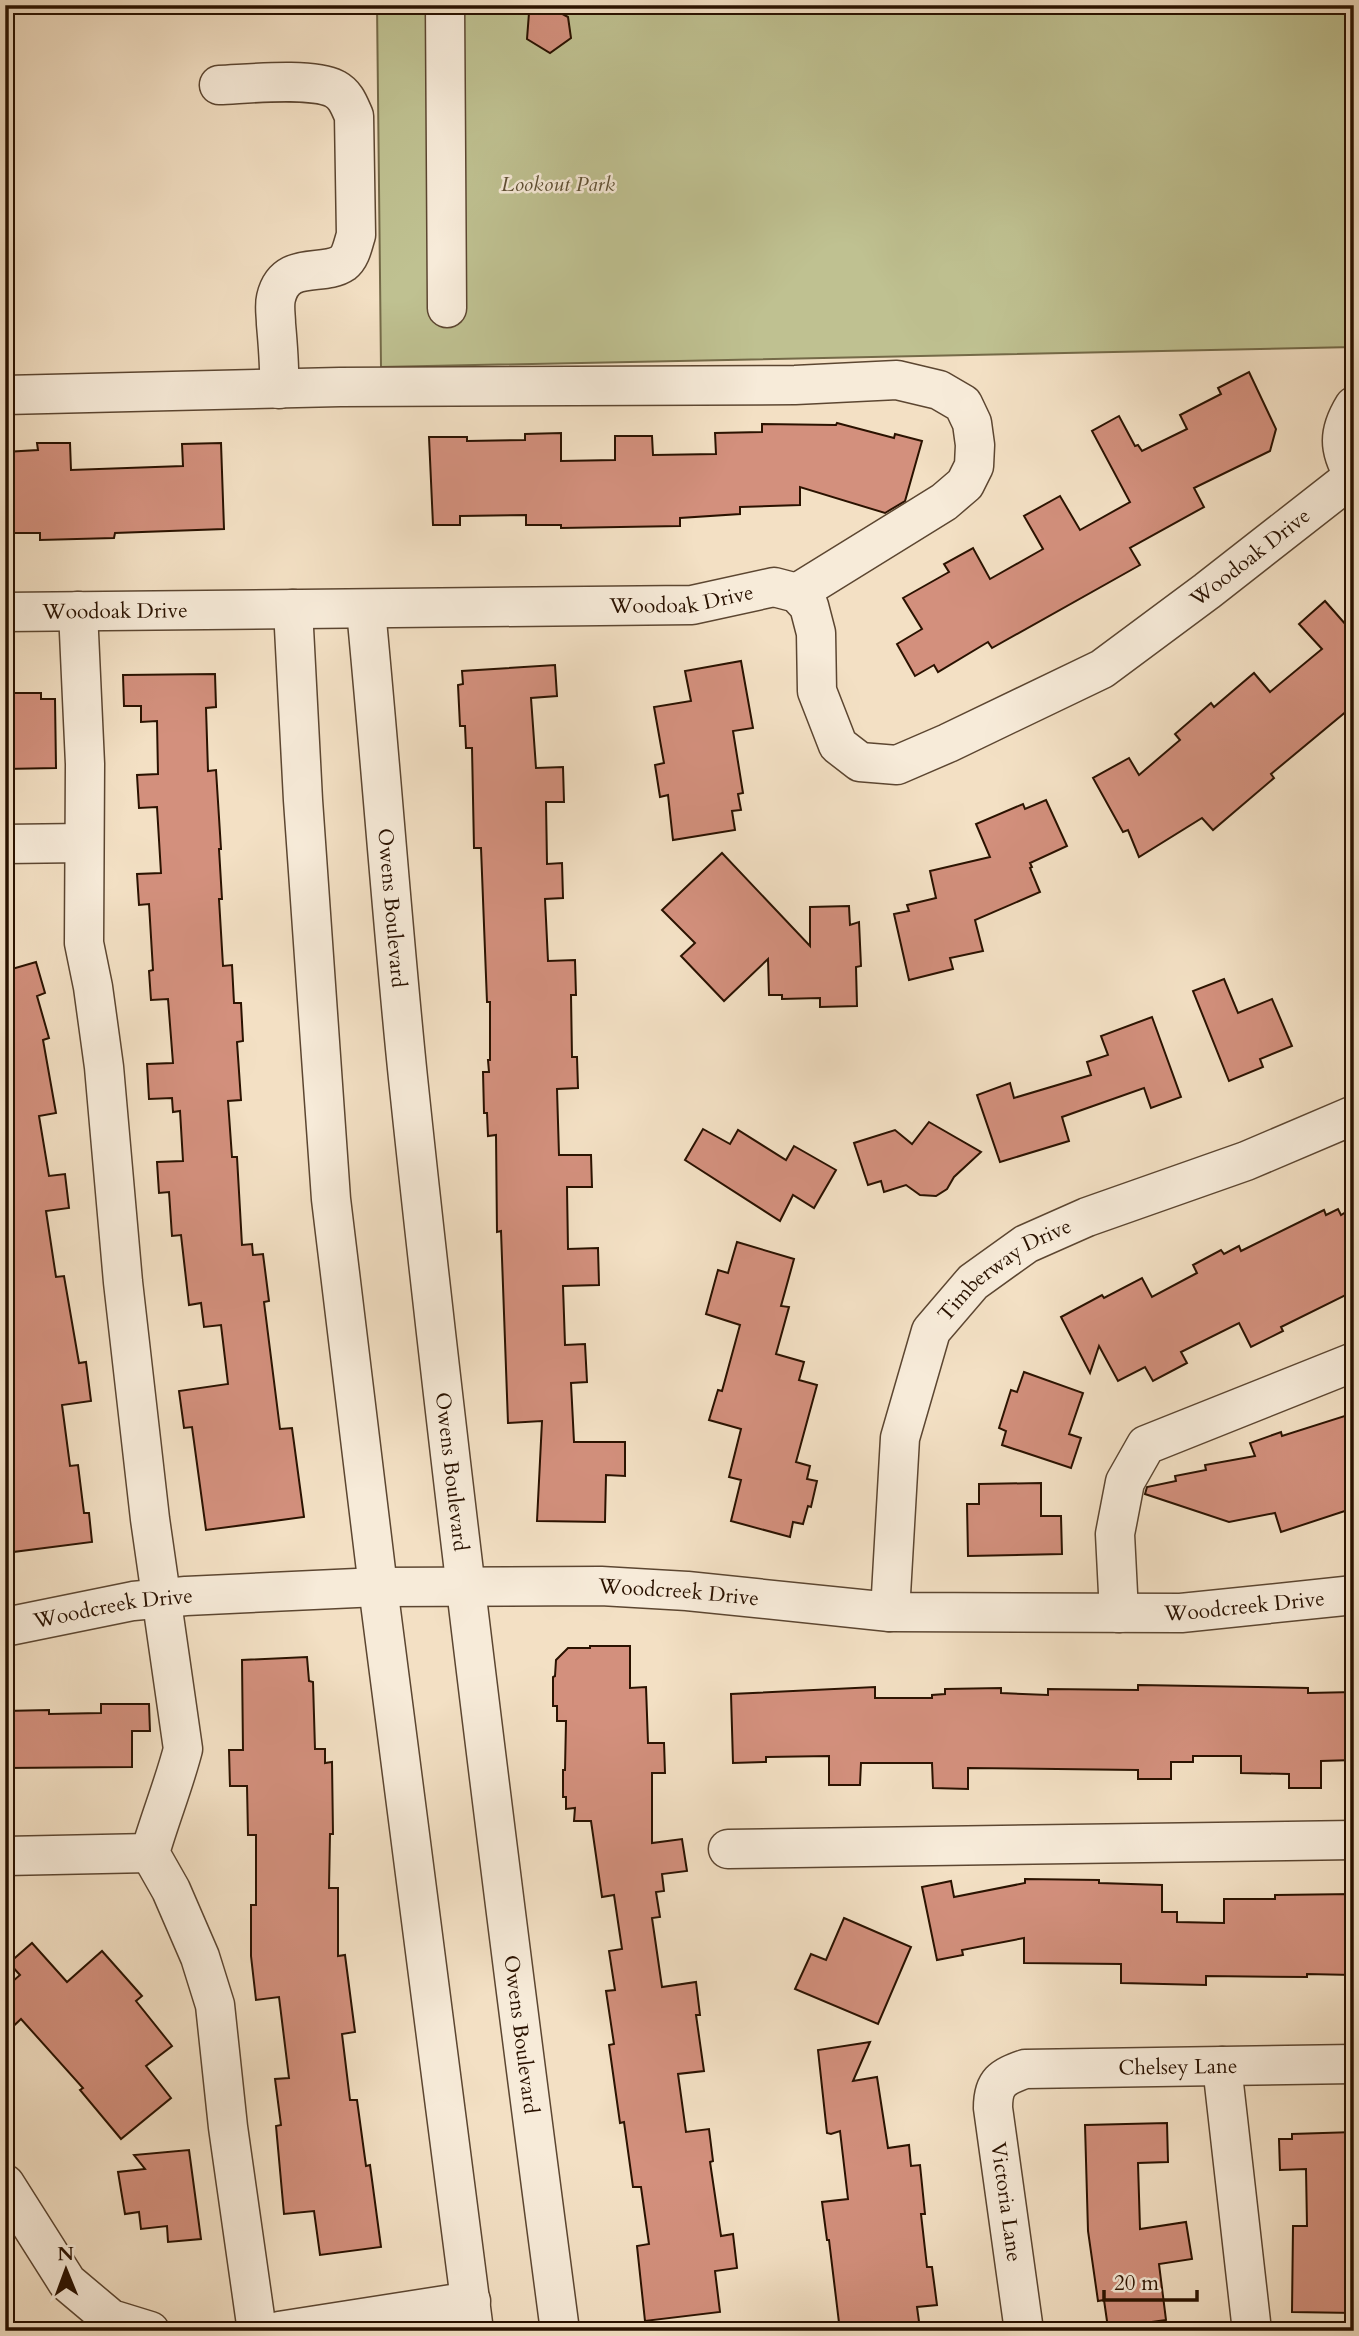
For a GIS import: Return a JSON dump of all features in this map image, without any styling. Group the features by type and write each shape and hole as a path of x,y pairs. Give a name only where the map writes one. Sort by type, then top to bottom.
{"street":[{"path":"445,5 447,309"},
{"path":"219,85 307,83 334,89 346,98 354,116 354,243 344,263 333,268 303,271 280,285 275,300 279,389"},
{"path":"5,396 279,389 795,386 897,380 939,390 963,404 972,423 975,445 974,467 965,484 944,502 797,593"},
{"name":"Woodoak Drive","path":"5,612 692,605 774,587 797,593 808,606 816,633 817,691 838,745 860,762 897,765 1101,669 1207,592 1354,476 1344,460 1341,441 1344,423 1354,406"},
{"path":"279,2331 472,2316 331,1199 303,800 293,610"},
{"name":"Owens Boulevard","path":"366,610 408,1070 465,1585 560,2331"},
{"path":"78,611 85,764 84,943 104,1066 124,1295 150,1519 183,1749 150,1853 171,1890 200,1957 215,2004 228,2127 257,2331"},
{"path":"5,844 84,843"},
{"name":"Timberway Drive","path":"890,1612 900,1438 931,1331 973,1282 1026,1244 1087,1217 1246,1161 1354,1115"},
{"path":"1119,1613 1115,1534 1125,1482 1146,1445 1354,1362"},
{"name":"Woodcreek Drive","path":"5,1627 133,1601 378,1587 601,1586 687,1591 890,1612 1181,1613 1354,1595"},
{"path":"728,1849 1354,1840"},
{"path":"5,1856 150,1853"},
{"name":"Chelsey Lane","path":"1004,2076 1025,2069 1354,2064"},
{"path":"1222,2066 1252,2331"},
{"name":"Victoria Lane","path":"1004,2076 993,2092 993,2108 1024,2331"},
{"path":"5,2184 67,2282 111,2319 150,2331"}],"green space":[{"name":"Lookout Park","path":"377,5 1354,5 1354,347 381,367"}],"building":[{"path":"546,5 568,17 571,38 550,53 527,39 529,13"},
{"path":"1249,372 1276,429 1270,451 1194,488 1204,507 1130,548 1140,565 992,648 988,642 938,672 934,665 915,676 897,644 922,629 903,598 949,572 944,564 973,548 990,579 1043,549 1024,516 1060,496 1080,530 1130,502 1092,431 1119,416 1135,446 1138,445 1142,451 1187,429 1180,415 1221,394 1218,388"},
{"path":"837,423 894,438 895,434 922,441 905,501 885,513 800,487 800,505 740,507 740,514 680,518 680,526 561,528 561,525 526,525 526,515 460,516 460,525 433,525 429,437 467,437 467,441 525,440 525,434 561,433 561,461 615,460 615,436 652,436 653,455 716,454 715,433 762,432 762,424"},
{"path":"37,443 70,443 71,470 183,466 182,444 221,443 224,529 115,533 114,538 40,540 40,533 5,533 5,452 38,450"},
{"path":"1325,601 1354,634 1354,705 1271,774 1274,778 1213,830 1202,818 1139,857 1128,830 1123,832 1093,778 1129,758 1139,775 1180,740 1175,734 1211,703 1214,707 1254,673 1270,692 1322,649 1299,624"},
{"path":"741,661 753,728 733,731 743,793 738,794 741,810 732,811 735,830 673,840 668,795 660,797 655,765 664,763 654,707 691,701 685,671"},
{"path":"555,665 557,696 531,698 536,768 563,767 564,802 546,802 547,864 562,863 563,898 545,899 548,961 575,960 576,995 571,995 572,1057 577,1057 578,1088 557,1089 559,1155 591,1155 592,1187 567,1187 568,1249 598,1248 599,1285 563,1286 565,1345 585,1344 587,1382 571,1383 574,1442 625,1442 625,1476 606,1475 605,1522 537,1521 542,1421 508,1423 501,1231 497,1232 496,1135 488,1136 487,1113 484,1113 483,1072 489,1072 490,1002 487,1002 481,848 474,848 472,748 466,748 465,726 460,726 458,685 463,684 462,671"},
{"path":"215,674 216,707 206,708 208,771 216,770 221,849 222,899 219,899 223,966 232,965 234,1003 241,1003 243,1041 237,1042 241,1100 228,1101 232,1157 237,1157 242,1245 252,1244 253,1255 263,1254 269,1301 264,1302 280,1429 292,1428 304,1517 206,1530 192,1427 184,1428 179,1391 228,1384 221,1325 204,1327 201,1303 189,1305 181,1235 172,1236 169,1192 159,1193 157,1162 183,1161 180,1111 173,1112 172,1098 149,1099 147,1064 173,1063 168,999 151,1000 149,971 153,970 149,904 139,905 137,874 161,873 157,807 139,808 137,775 158,774 157,721 141,722 141,706 124,706 123,675"},
{"path":"5,693 41,693 41,699 55,699 56,768 5,769"},
{"path":"1046,800 1067,846 1030,863 1040,892 975,920 983,951 950,958 953,969 909,980 894,914 909,911 907,905 936,898 930,871 990,857 976,824 1023,804 1025,809"},
{"path":"722,853 810,946 810,907 849,906 850,925 859,922 861,966 856,967 857,1006 820,1007 820,998 782,999 782,995 769,995 768,959 724,1001 681,956 695,943 662,910"},
{"path":"36,962 45,993 37,996 49,1038 43,1040 56,1113 39,1116 49,1176 65,1174 69,1208 46,1211 56,1277 64,1276 79,1363 86,1362 91,1401 62,1405 70,1466 78,1465 84,1513 89,1513 92,1542 5,1553 5,1513 10,1513 5,1475 9,1475 5,1448 5,971"},
{"path":"1224,979 1238,1013 1272,999 1292,1046 1260,1059 1263,1067 1229,1081 1193,991"},
{"path":"1152,1017 1181,1097 1151,1108 1144,1088 1062,1117 1069,1141 1000,1162 977,1095 1010,1083 1014,1098 1091,1075 1087,1062 1108,1055 1101,1036"},
{"path":"929,1122 981,1152 954,1177 947,1189 936,1196 920,1195 906,1185 884,1192 881,1181 868,1185 854,1143 895,1130 912,1144"},
{"path":"703,1129 730,1144 738,1130 786,1160 794,1146 836,1170 814,1208 793,1195 780,1221 685,1160"},
{"path":"1354,1207 1354,1291 1281,1327 1283,1331 1251,1347 1239,1323 1181,1352 1187,1363 1153,1381 1145,1367 1118,1381 1099,1346 1090,1373 1061,1317 1142,1278 1152,1297 1197,1273 1193,1265 1221,1250 1224,1254 1239,1246 1241,1251 1324,1210 1326,1215 1338,1209 1341,1215"},
{"path":"737,1242 794,1259 781,1306 789,1307 776,1354 804,1362 799,1380 817,1385 796,1462 810,1466 807,1479 817,1481 811,1507 808,1506 803,1524 793,1522 790,1537 731,1521 741,1480 729,1477 741,1429 709,1420 718,1390 722,1391 740,1325 706,1314 718,1270 728,1273"},
{"path":"1024,1372 1083,1393 1069,1434 1081,1438 1071,1468 1002,1445 1006,1431 999,1428 1011,1390 1017,1392"},
{"path":"1354,1413 1354,1508 1281,1532 1275,1513 1229,1522 1145,1494 1147,1487 1176,1481 1175,1476 1206,1470 1205,1465 1255,1456 1250,1443 1281,1432 1282,1436"},
{"path":"1041,1483 1041,1516 1061,1516 1062,1554 968,1556 967,1504 979,1504 979,1484"},
{"path":"630,1646 630,1688 646,1687 648,1743 664,1743 665,1773 652,1773 652,1843 682,1839 687,1871 662,1874 664,1891 656,1892 660,1917 652,1918 662,1987 696,1982 700,2015 696,2015 704,2071 678,2074 686,2132 709,2129 713,2161 710,2162 721,2236 733,2234 737,2268 715,2271 720,2312 645,2321 637,2246 649,2244 641,2187 633,2187 624,2122 620,2123 609,2045 614,2044 606,1991 615,1990 609,1951 622,1949 614,1895 602,1897 591,1821 574,1821 575,1808 566,1809 563,1770 566,1721 557,1721 557,1706 553,1706 556,1660 568,1648"},
{"path":"307,1657 309,1681 313,1682 315,1749 325,1749 325,1763 332,1762 333,1834 330,1834 329,1888 338,1888 338,1956 345,1955 355,2032 342,2034 350,2100 357,2100 366,2166 370,2165 381,2247 320,2255 314,2211 284,2214 276,2126 281,2125 275,2079 289,2078 279,1997 256,2000 251,1956 251,1905 256,1905 256,1835 248,1835 247,1786 230,1786 229,1750 243,1750 242,1660"},
{"path":"1138,1685 1308,1688 1308,1693 1354,1692 1354,1760 1321,1761 1321,1788 1289,1788 1289,1774 1241,1773 1241,1756 1193,1756 1193,1762 1171,1762 1171,1779 1138,1779 1138,1770 968,1768 968,1789 933,1788 932,1763 861,1763 860,1785 829,1785 829,1756 766,1757 766,1762 733,1763 731,1694 875,1687 875,1698 932,1698 932,1695 945,1694 945,1689 1001,1688 1001,1693 1048,1695 1048,1689 1138,1690"},
{"path":"101,1704 149,1704 150,1731 132,1731 132,1767 5,1768 5,1711 101,1713"},
{"path":"1025,1879 1099,1880 1099,1883 1162,1885 1162,1912 1177,1912 1177,1922 1224,1923 1224,1899 1354,1894 1353,1975 1206,1976 1206,1985 1121,1983 1121,1964 1024,1963 1024,1938 962,1950 963,1955 937,1960 922,1887 951,1881 954,1897 1025,1883"},
{"path":"844,1918 911,1947 878,2024 795,1989 811,1954 826,1960"},
{"path":"32,1943 67,1982 102,1951 142,1996 136,2001 172,2046 146,2066 171,2098 121,2139 80,2090 83,2088 21,2019 5,2034 5,1988 20,1975 9,1963"},
{"path":"870,2042 853,2081 877,2077 888,2148 909,2145 911,2166 920,2165 925,2214 921,2214 927,2267 932,2267 937,2305 917,2307 920,2329 840,2331 822,2202 848,2199 840,2131 827,2133 818,2050"},
{"path":"1167,2123 1168,2162 1138,2163 1140,2229 1186,2222 1192,2259 1159,2264 1166,2320 1108,2328 1104,2300 1098,2301 1088,2231 1085,2125"},
{"path":"1354,2132 1354,2313 1292,2312 1293,2226 1307,2226 1306,2169 1280,2170 1279,2139 1292,2139 1292,2134"},
{"path":"189,2150 201,2239 168,2242 167,2226 141,2229 139,2212 125,2214 118,2172 145,2169 134,2155"}]}
